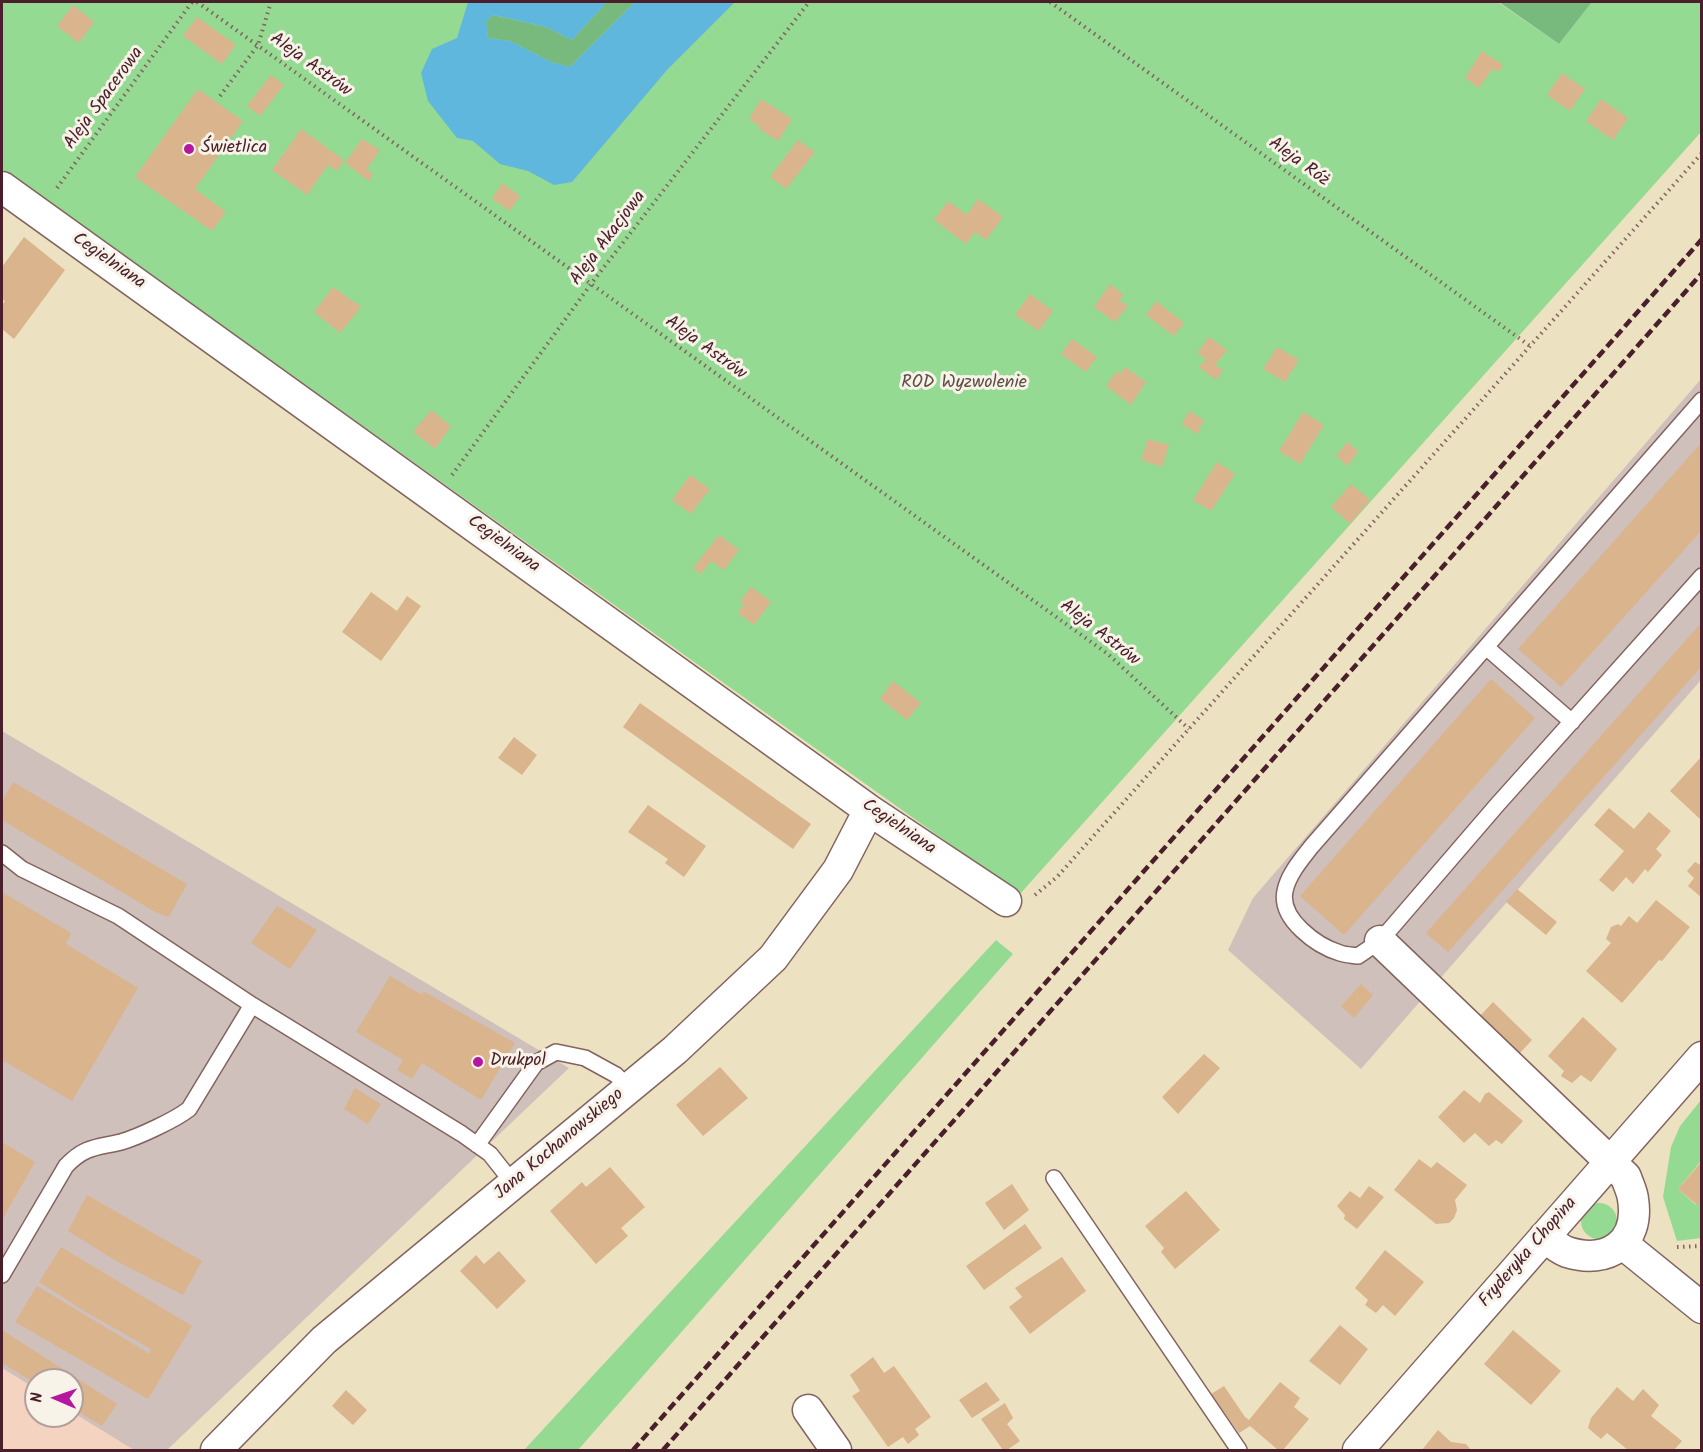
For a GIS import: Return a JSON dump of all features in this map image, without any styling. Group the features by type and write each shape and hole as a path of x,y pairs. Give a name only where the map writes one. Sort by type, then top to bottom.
{"street":[{"name":"Cegielniana","path":"2,187 869,810 1006,901"},
{"name":"Jana Kochanowskiego","path":"216,1450 324,1340 675,1050 772,958 837,870 869,810"},
{"path":"1380,941 1626,1177 1633,1199 1632,1226 1623,1244 1609,1252 1590,1257 1565,1251 1544,1237"},
{"name":"Fryderyka Chopina","path":"1358,1450 1701,1057"},
{"path":"1623,1244 1701,1308"},
{"path":"808,1410 836,1450"}],"lane":[{"path":"1701,401 1311,847 1295,868 1284,892 1288,915 1299,928 1315,940 1340,953 1358,956 1380,941 1497,805 1701,576"},
{"path":"1486,647 1572,722"},
{"path":"2,853 22,869 117,916 252,1005 386,1085 490,1154 513,1184"},
{"path":"2,1275 72,1160 86,1150 122,1141 189,1109 252,1005"},
{"path":"477,1145 536,1063 556,1053 585,1058 616,1075 629,1088"},
{"path":"1054,1178 1239,1450"}],"path":[{"name":"Aleja Spacerowa","path":"39,213 192,2"},
{"name":"Aleja Astrów","path":"197,2 1108,654 1189,729"},
{"path":"220,96 258,45 271,2"},
{"name":"Aleja Akacjowa","path":"436,497 591,284 809,2"},
{"name":"Aleja Róż","path":"1050,2 1530,346"},
{"path":"1006,901 1029,900 1057,877 1701,153"},
{"path":"1673,1248 1701,1246"}],"shaded area":[{"path":"1701,379 1701,680 1361,1069 1228,950 1253,898"},
{"path":"2,731 569,1068 167,1450 134,1450 84,1419 84,1368 24,1368 24,1382 2,1368"},
{"path":"2,1368 24,1382 24,1428 84,1428 84,1419 134,1450 2,1450"}],"green space":[{"name":"ROD Wyzwolenie","path":"2,2 1498,2 1559,44 1592,2 1701,2 1701,132 1020,894 2,169"},
{"path":"607,2 635,2 570,67 551,62 510,41 488,38 486,21 493,15 546,27 572,40"},
{"path":"1499,2 1592,2 1559,44"},
{"path":"996,940 1013,954 578,1450 524,1450"},
{"path":"1701,1100 1701,1161 1678,1189 1696,1205 1701,1200 1701,1238 1677,1241 1663,1197 1671,1147 1680,1126"},
{"path":"1599,1203 1612,1208 1617,1221 1612,1234 1599,1239 1586,1234 1581,1221 1586,1208"}],"water":[{"path":"468,2 607,2 572,40 546,27 494,15 486,21 488,38 510,41 551,62 570,67 635,2 735,2 667,70 572,182 554,185 528,171 500,164 473,141 457,138 428,101 421,73 432,49 457,38"}],"building":[{"path":"73,5 94,22 79,43 57,26"},
{"path":"197,17 236,45 222,64 183,36"},
{"path":"1482,51 1503,65 1498,72 1492,69 1479,88 1465,78"},
{"path":"1562,73 1585,89 1570,111 1547,95"},
{"path":"271,75 284,85 260,116 247,106"},
{"name":"Świetlica","path":"198,89 243,121 195,189 226,212 212,231 135,177"},
{"path":"761,99 792,119 778,141 759,129 760,127 749,119"},
{"path":"1601,99 1628,118 1613,140 1586,121"},
{"path":"301,129 344,160 337,171 328,165 307,195 272,170"},
{"path":"362,139 380,150 367,169 373,174 369,181 345,163"},
{"path":"798,140 815,152 786,189 770,177"},
{"path":"502,183 520,196 510,211 492,199"},
{"path":"978,199 1003,217 986,240 975,232 966,244 934,220 948,201 967,215"},
{"path":"24,237 65,270 14,339 2,329 2,305 5,301 2,299 2,267"},
{"path":"1110,284 1124,295 1119,300 1128,306 1115,322 1094,307"},
{"path":"333,287 361,307 340,333 314,312"},
{"path":"1030,294 1053,311 1039,331 1015,315"},
{"path":"1156,301 1184,323 1174,336 1146,315"},
{"path":"1209,337 1227,350 1215,365 1223,370 1216,380 1199,367 1206,359 1197,353"},
{"path":"1072,339 1097,357 1086,372 1061,354"},
{"path":"1277,347 1299,360 1285,382 1263,369"},
{"path":"1125,367 1146,382 1131,405 1106,386 1117,371 1120,374"},
{"path":"431,410 451,426 435,449 413,432"},
{"path":"1189,411 1204,420 1197,434 1182,424"},
{"path":"1303,412 1324,425 1300,464 1279,451"},
{"path":"1148,439 1169,445 1162,467 1141,460"},
{"path":"1347,442 1358,451 1348,466 1336,456"},
{"path":"1702,442 1702,530 1561,687 1518,649"},
{"path":"1217,462 1235,474 1211,511 1193,500"},
{"path":"690,475 710,489 691,514 672,500"},
{"path":"1351,484 1370,500 1350,524 1331,507"},
{"path":"719,535 739,550 724,570 711,561 701,574 693,568"},
{"path":"751,587 771,602 754,625 738,613 744,604 740,601"},
{"path":"371,592 397,611 407,596 421,606 381,661 342,632"},
{"path":"1702,622 1702,666 1448,952 1426,933"},
{"path":"1491,679 1535,718 1344,935 1300,896"},
{"path":"893,681 921,703 907,720 880,699"},
{"path":"640,703 811,824 793,849 623,727"},
{"path":"514,737 537,755 522,775 498,758"},
{"path":"1702,756 1702,818 1700,819 1670,791"},
{"path":"13,782 187,884 170,915 168,917 155,912 2,820 2,802"},
{"path":"648,805 706,846 684,877 665,863 668,859 628,832"},
{"path":"1609,808 1634,829 1649,812 1671,831 1656,849 1662,855 1648,872 1645,869 1633,884 1626,877 1613,892 1599,880 1624,851 1594,825"},
{"path":"1695,862 1702,866 1702,898 1688,886 1694,878 1687,871"},
{"path":"1517,889 1557,922 1546,935 1506,902"},
{"path":"2,892 71,933 66,944 138,988 72,1101 2,1060"},
{"path":"1656,900 1690,927 1662,961 1659,960 1622,1003 1586,971 1611,943 1606,939 1611,927 1618,924 1621,926 1629,916 1637,923"},
{"path":"277,906 317,930 290,969 251,943"},
{"path":"390,976 422,995 423,991 515,1043 481,1100 422,1063 412,1079 397,1070 403,1060 356,1032"},
{"path":"1361,984 1373,995 1354,1018 1341,1006"},
{"path":"1493,1002 1532,1040 1519,1054 1480,1016"},
{"path":"1583,1017 1617,1049 1591,1082 1581,1075 1572,1083 1561,1076 1564,1071 1548,1056"},
{"path":"1204,1054 1220,1068 1178,1114 1162,1097"},
{"path":"720,1067 748,1098 703,1136 676,1105"},
{"path":"355,1088 381,1104 368,1124 344,1109"},
{"path":"1464,1090 1480,1103 1485,1094 1489,1092 1523,1121 1502,1144 1496,1140 1489,1146 1475,1133 1464,1143 1438,1117"},
{"path":"2,1142 35,1162 2,1220"},
{"path":"1419,1159 1431,1168 1437,1162 1467,1185 1455,1200 1457,1210 1449,1223 1436,1224 1394,1190"},
{"path":"1702,1161 1702,1199 1697,1205 1678,1189"},
{"path":"610,1167 645,1207 621,1228 628,1236 596,1264 550,1211 582,1182 586,1187"},
{"path":"1012,1184 1029,1210 1004,1230 985,1203"},
{"path":"1369,1186 1384,1197 1357,1229 1344,1219 1345,1215 1337,1206 1350,1191 1360,1198"},
{"path":"1186,1191 1220,1230 1175,1269 1161,1252 1164,1248 1145,1226"},
{"path":"87,1195 202,1261 183,1295 118,1262 68,1231"},
{"path":"1025,1224 1042,1248 984,1290 966,1266"},
{"path":"61,1247 192,1326 148,1399 15,1322 37,1286 150,1354 151,1349 39,1282"},
{"path":"1385,1250 1424,1282 1395,1316 1383,1305 1376,1313 1365,1305 1368,1300 1355,1288"},
{"path":"499,1251 526,1281 497,1309 460,1271 476,1255 484,1264"},
{"path":"1062,1257 1086,1291 1030,1334 1009,1307 1022,1297 1015,1288"},
{"path":"1340,1325 1368,1349 1340,1385 1309,1361"},
{"path":"2,1330 61,1368 24,1368 24,1377 2,1363"},
{"path":"1513,1330 1561,1371 1531,1405 1484,1364"},
{"path":"873,1357 884,1373 894,1366 931,1417 915,1429 919,1435 908,1444 903,1437 888,1447 852,1396 860,1391 850,1375"},
{"path":"986,1382 1000,1400 972,1418 959,1400"},
{"path":"1280,1382 1300,1398 1294,1407 1309,1419 1283,1450 1278,1450 1250,1426 1239,1433 1211,1394 1224,1386 1249,1420"},
{"path":"84,1383 117,1404 102,1426 84,1415"},
{"path":"1617,1387 1633,1401 1643,1389 1659,1405 1651,1416 1682,1441 1674,1450 1628,1450 1607,1433 1601,1439 1588,1428 1591,1418"},
{"path":"346,1390 367,1410 353,1425 332,1406"},
{"path":"1005,1403 1013,1418 1007,1424 1020,1441 1007,1450 1003,1450 981,1419"},
{"path":"1438,1430 1451,1442 1466,1444 1471,1450 1422,1450"}],"railway":[{"path":"633,1450 1702,239"},
{"path":"663,1450 1702,273"}],"place":[{"name":"Świetlica","path":"189,149"},
{"name":"Drukpol","path":"478,1062"}]}
